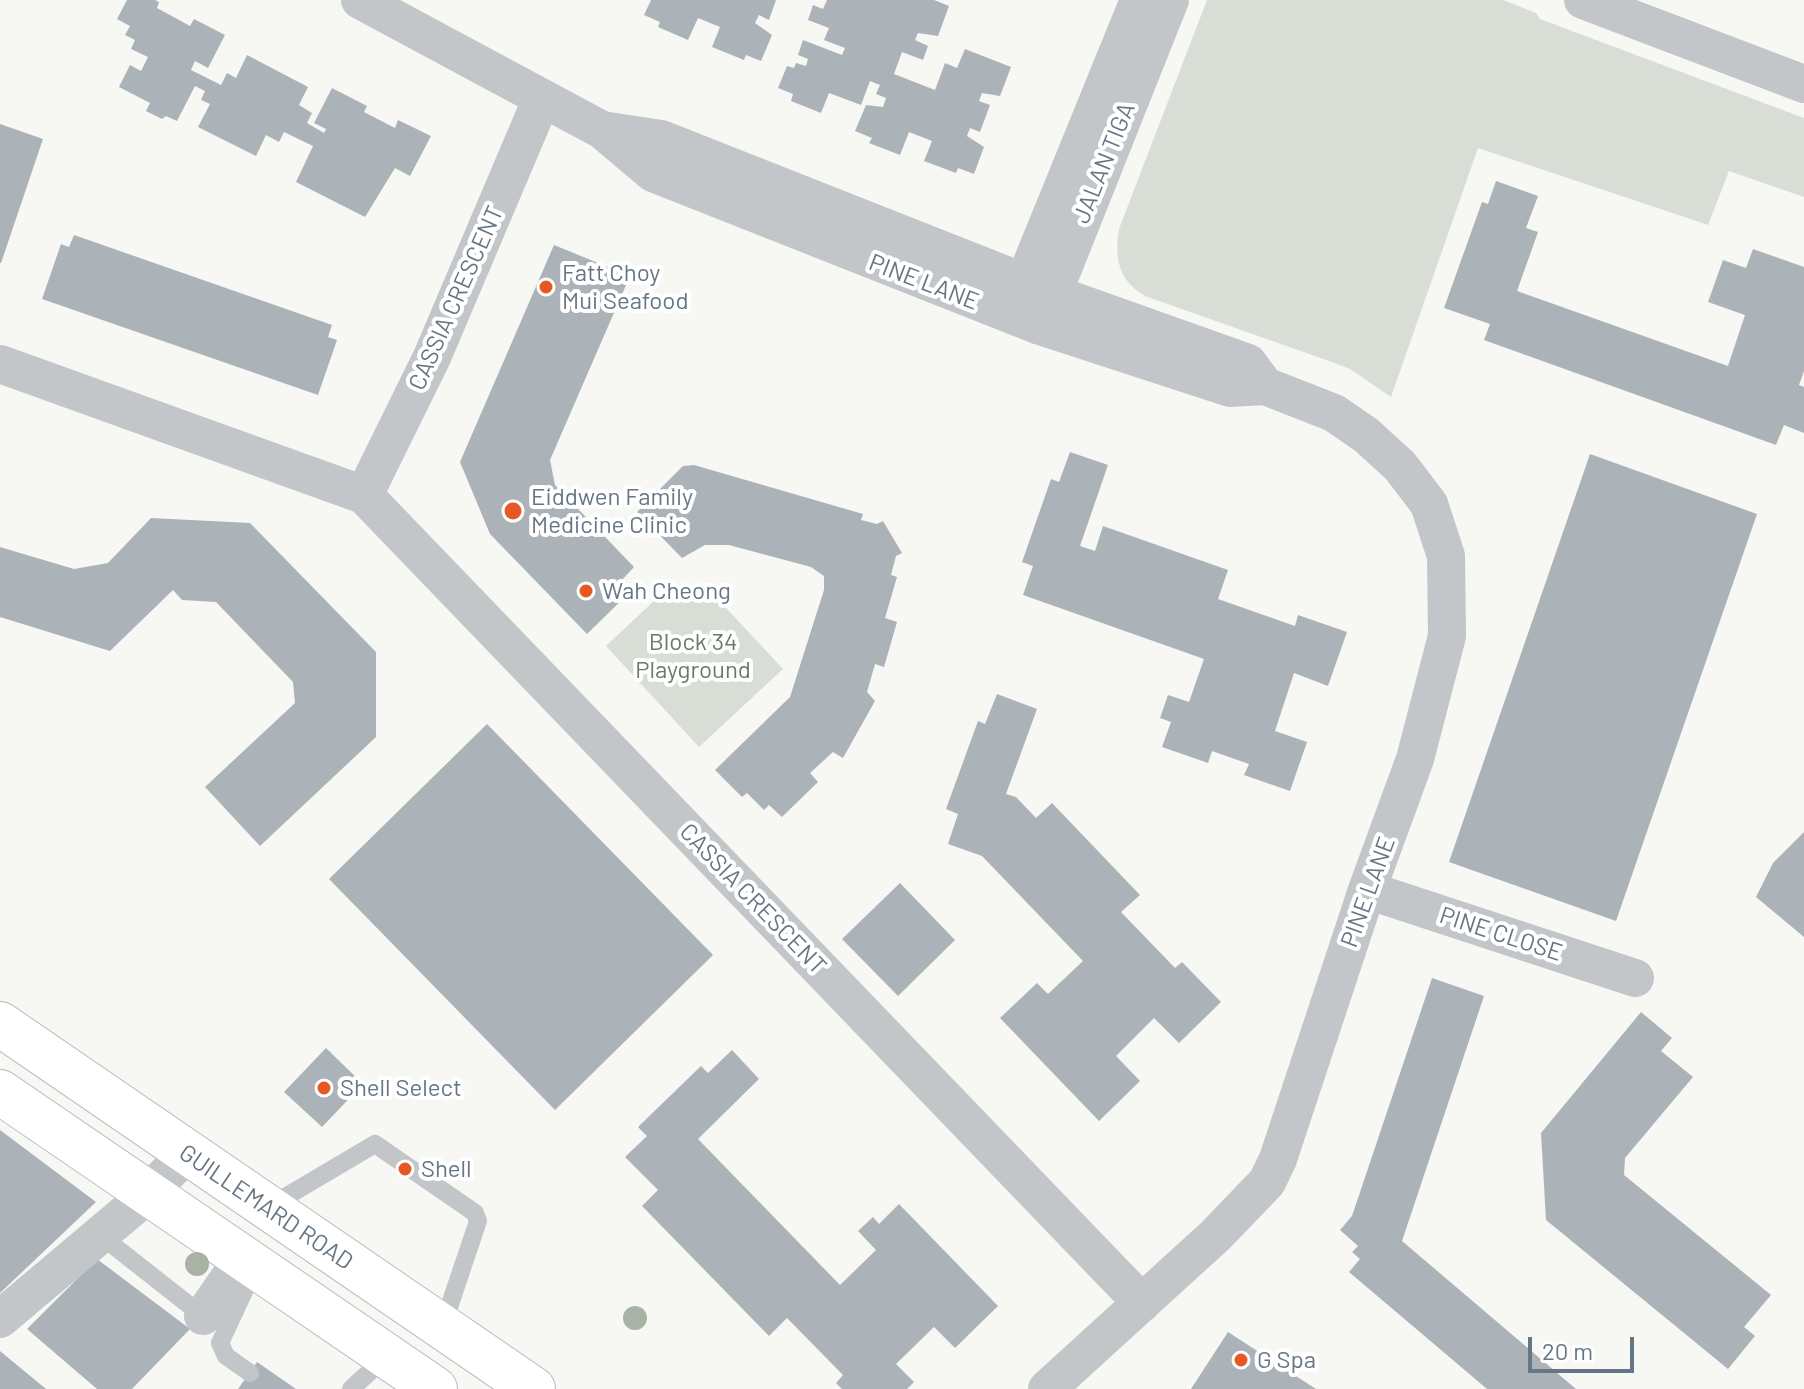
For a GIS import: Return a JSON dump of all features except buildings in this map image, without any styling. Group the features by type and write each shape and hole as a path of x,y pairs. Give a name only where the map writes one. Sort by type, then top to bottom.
{"main road":[{"name":"GUILLEMARD ROAD","path":"0,1024 533,1389"},
{"path":"0,1092 435,1389"}],"street":[{"name":"PINE LANE","path":"360,0 602,130 661,139 1034,305 1248,363 1265,386 1334,413 1366,435 1400,466 1429,504 1446,556 1447,636 1415,759 1267,1182 1142,1303 1047,1389"},
{"name":"JALAN TIGA","path":"1034,305 1032,263 1139,0"},
{"name":"JALAN TIGA","path":"1034,305 1170,0"},
{"path":"1583,0 1804,84"},
{"name":"CASSIA CRESCENT","path":"364,495 432,357 542,98"},
{"name":"CASSIA CRESCENT","path":"0,364 364,495 1142,1303"},
{"name":"PINE CLOSE","path":"1367,890 1635,978"},
{"path":"0,1319 148,1193 188,1153"},
{"path":"203,1316 251,1264"}],"lane":[{"path":"267,1207 370,1145 380,1146 477,1217 442,1328"},
{"path":"100,1235 203,1316"},
{"path":"250,1373 226,1356 220,1343 247,1285 251,1264"},
{"path":"351,1389 387,1356"}],"green space":[{"path":"1207,0 1503,0 1536,13 1540,19 1804,118 1804,197 1729,171 1708,225 1478,148 1391,397 1350,369 1145,296 1129,283 1120,268 1117,250 1119,229"},
{"name":"Block 34 Playground","path":"671,585 714,595 783,669 699,747 606,646"}],"place":[{"name":"Fatt Choy Mui Seafood","path":"546,287"},
{"name":"Eiddwen Family Medicine Clinic","path":"513,511"},
{"name":"Wah Cheong","path":"586,591"},
{"name":"Shell Select","path":"324,1088"},
{"name":"Shell","path":"405,1169"},
{"name":"G Spa","path":"1241,1360"}]}
